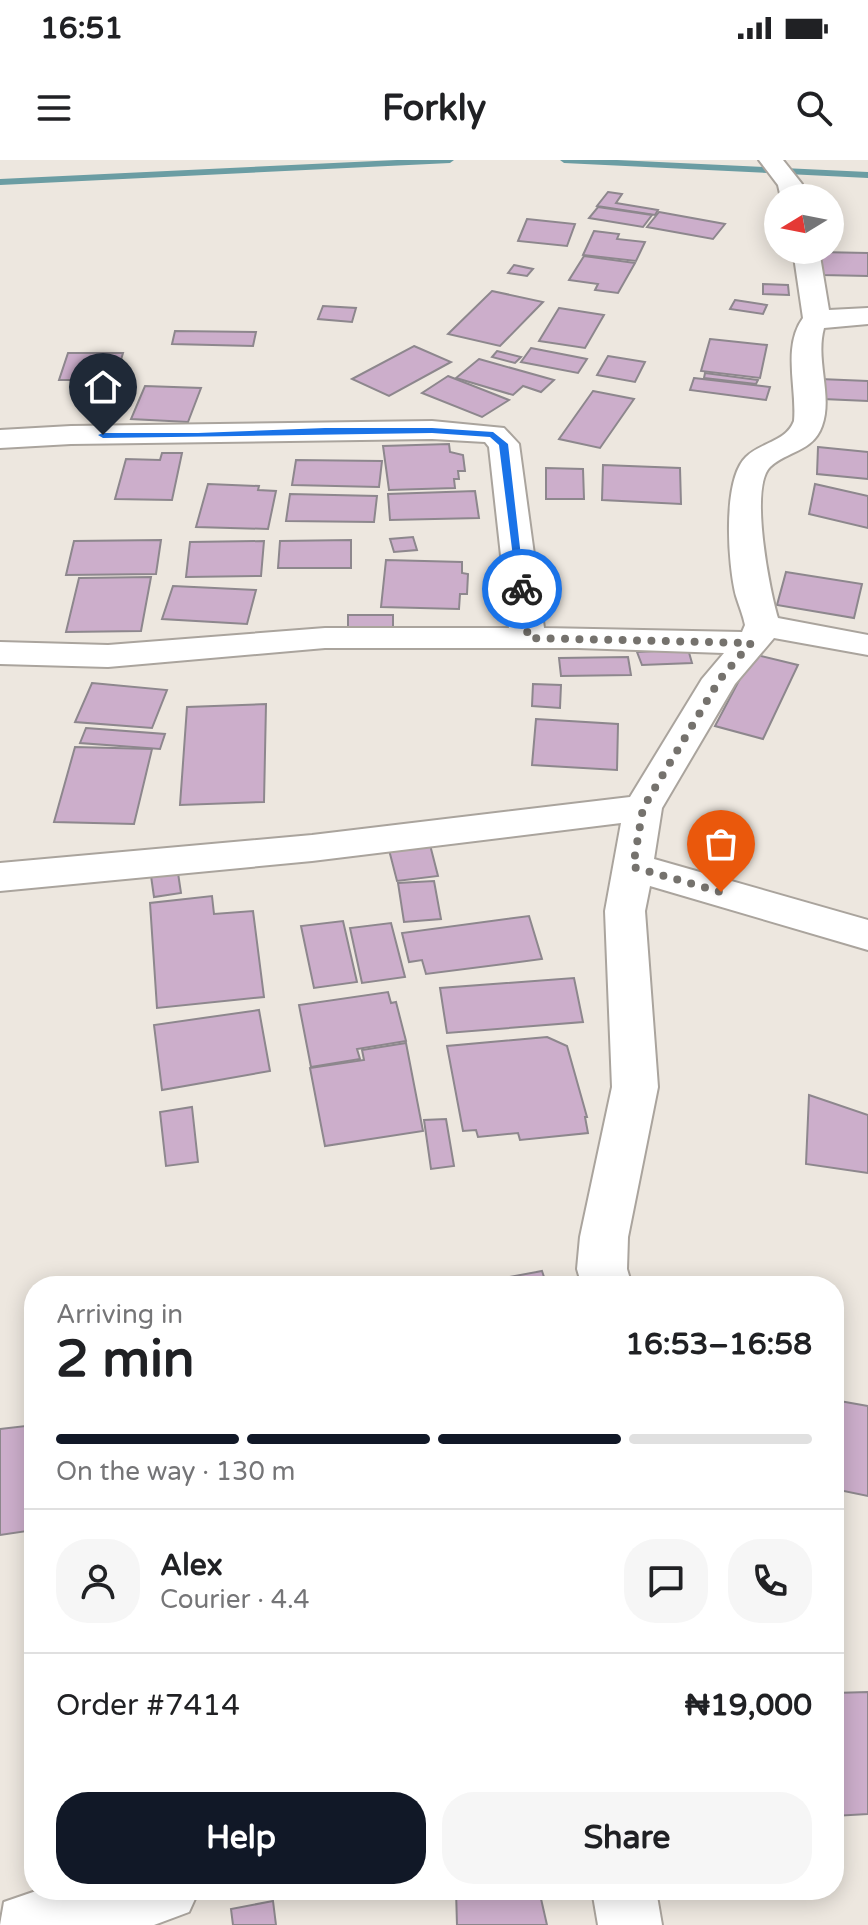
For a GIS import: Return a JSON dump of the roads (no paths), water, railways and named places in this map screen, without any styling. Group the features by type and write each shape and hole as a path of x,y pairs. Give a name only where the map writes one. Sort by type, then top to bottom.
{"street":[{"path":"771,160 790,184"},
{"path":"604,1276 604,1237 635,1087 625,911 643,808 720,679 757,635 750,580 746,501 748,480 753,466 806,431 810,420 807,348 809,329 817,319 808,264"},
{"path":"817,319 868,316"},
{"path":"0,439 325,430 432,430 493,434 504,444 528,638"},
{"path":"0,653 108,656 325,638 757,635 868,645"},
{"path":"0,877 312,848 643,808"},
{"path":"633,867 868,935"},
{"path":"27,1925 127,1900"},
{"path":"626,1900 630,1925"}],"waterway":[{"path":"0,182 450,160"},
{"path":"564,160 868,175"}]}
